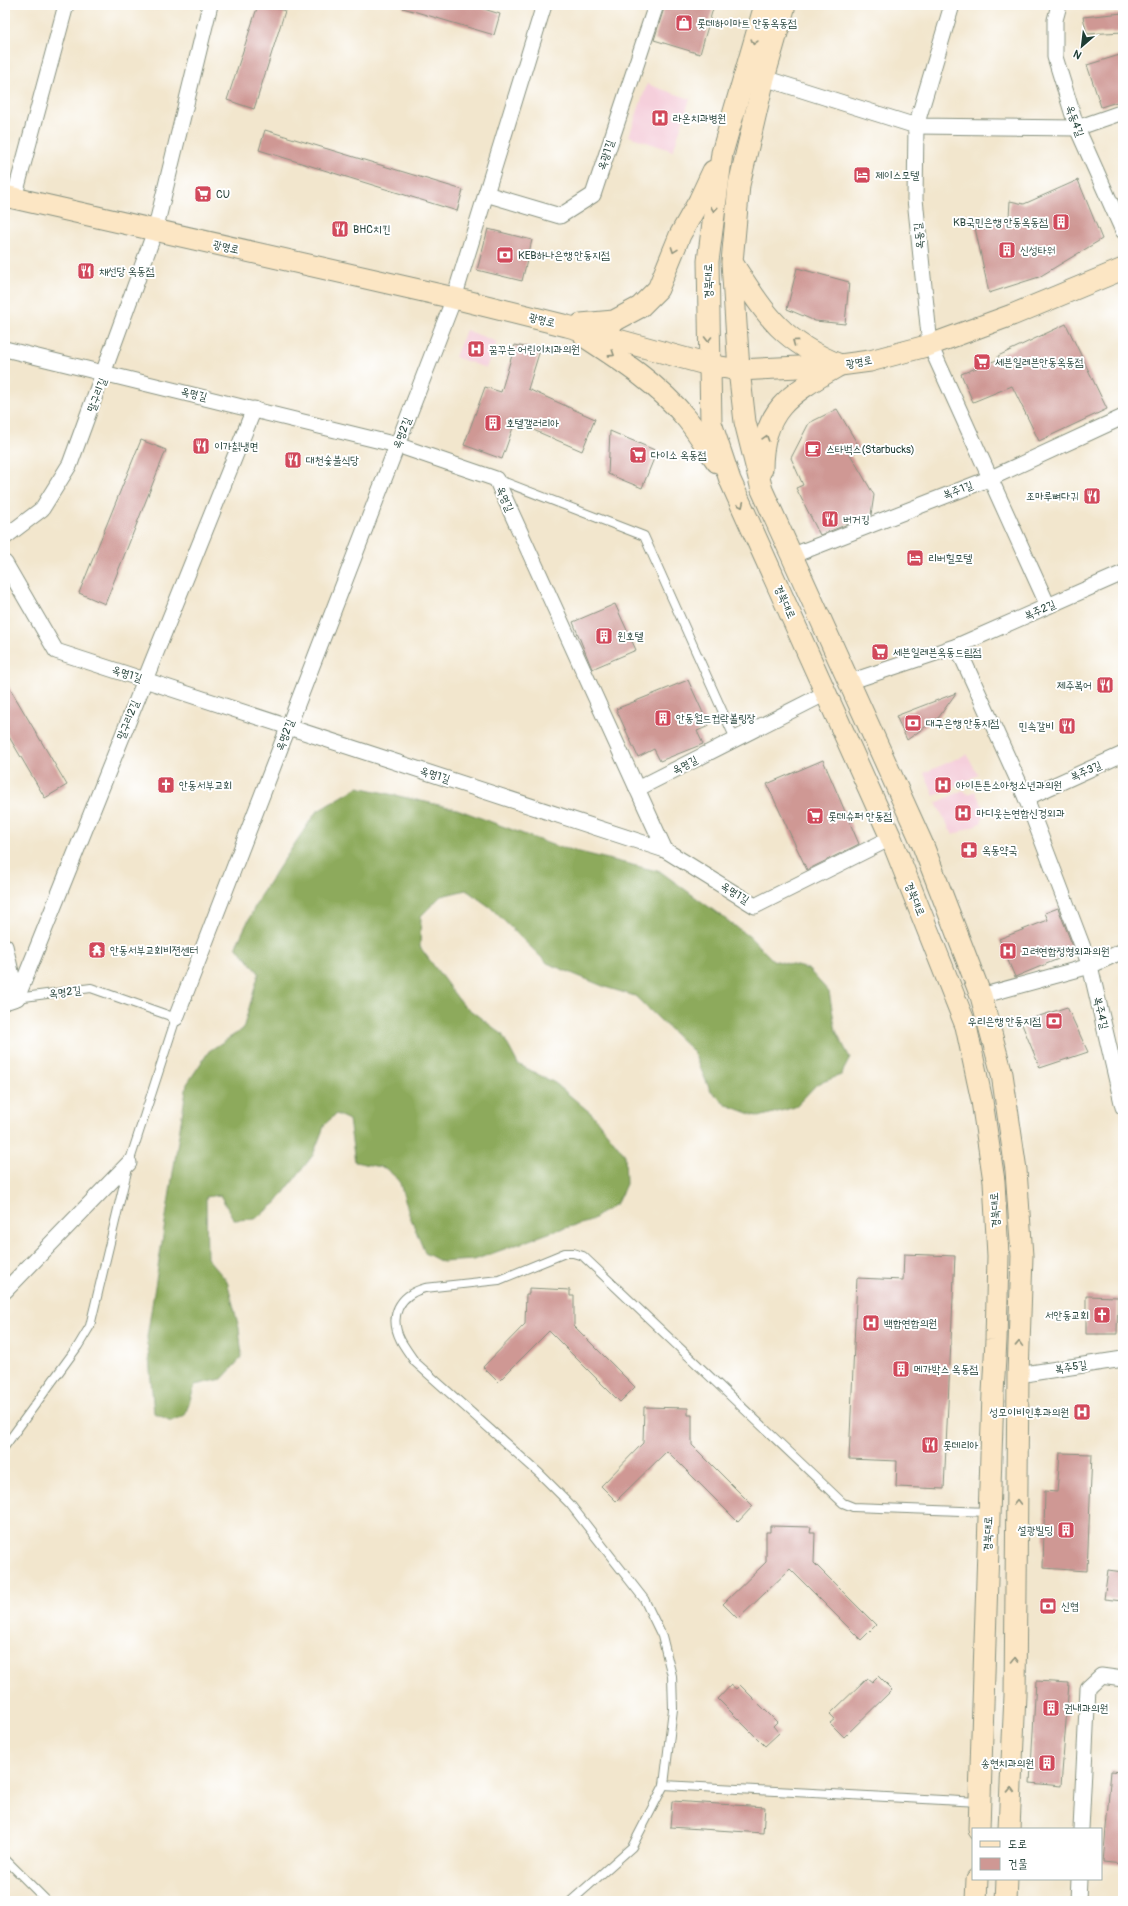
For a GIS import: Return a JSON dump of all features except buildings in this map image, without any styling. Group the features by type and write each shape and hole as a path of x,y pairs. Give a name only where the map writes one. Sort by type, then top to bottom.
{"street":[{"name":"광명로","path":"66,5 9,197 454,298 567,326 709,365 739,370 840,365 870,361 930,345 1012,315 1123,269"},
{"path":"155,231 210,5"},
{"path":"454,298 544,5"},
{"name":"옥광1길","path":"486,194 560,216 593,195 656,5"},
{"name":"경북대로","path":"765,5 722,153 708,261 711,423 730,480 891,838 966,1026 982,1101 994,1181 997,1271 979,1828"},
{"path":"785,5 764,78 739,185 732,262 739,370 745,422 762,490 922,843 981,996 1002,1074 1016,1170 1022,1256 1018,1375 1015,1695 1009,1828"},
{"name":"옥동길","path":"930,345 915,199 916,126 952,5"},
{"name":"옥동4길","path":"1059,5 1055,20 1055,57 1077,128 1123,231"},
{"path":"764,78 916,126 1077,128 1123,112"},
{"path":"567,326 614,321 640,306 658,290 680,235 699,201 722,153"},
{"name":"말구리길","path":"5,537 42,509 70,464 105,372 155,231"},
{"path":"732,262 765,312 780,330 817,356 840,365"},
{"name":"옥명2길","path":"176,1018 454,298"},
{"path":"567,326 626,364 664,395 688,420 730,480"},
{"path":"930,345 1048,606"},
{"name":"옥명길","path":"5,349 105,372 397,445 496,479 637,789 826,693"},
{"path":"762,490 762,457 771,419 786,400 805,386 840,365"},
{"name":"말구리2길","path":"11,1000 144,680 254,409"},
{"name":"복주1길","path":"791,556 991,478 1123,417"},
{"name":"옥명1길","path":"5,563 56,651 665,850 755,906 891,838"},
{"name":"복주2길","path":"849,682 957,646 1123,573"},
{"path":"957,646 1026,798"},
{"name":"복주3길","path":"1026,798 1123,754"},
{"path":"637,789 665,850"},
{"name":"복주4길","path":"1026,798 1090,966 1123,1107"},
{"path":"5,946 11,1000"},
{"path":"981,996 1090,966 1123,951"},
{"path":"5,1291 129,1163"},
{"name":"복주5길","path":"1018,1375 1123,1359"},
{"path":"1081,1828 1088,1688 1100,1676 1123,1679"},
{"path":"976,1901 977,1880"},
{"path":"1006,1901 1007,1880"},
{"path":"1078,1901 1079,1880"}],"lane":[{"path":"496,479 644,536 735,739"},
{"name":"옥명2길","path":"11,1000 91,988 176,1018"},
{"path":"5,1446 78,1346 90,1326 129,1163 176,1018"},
{"path":"571,1901 632,1847 664,1785 673,1709 672,1676 662,1636 644,1599 570,1504 540,1473 415,1362 400,1340 396,1324 397,1309 404,1298 414,1291 425,1288 499,1280 565,1253 574,1253 583,1256 843,1503 853,1506 989,1512"},
{"path":"664,1785 980,1802"},
{"path":"5,1859 48,1901"}],"shaded area":[{"name":"라온치과병원","path":"647,84 690,99 673,151 629,136"},
{"name":"꿈꾸는 어린이치과의원","path":"466,330 497,342 486,368 455,357"},
{"name":"아이튼튼소아청소년과의원","path":"967,754 978,775 934,796 924,773"},
{"name":"마디웃는연합신경외과","path":"963,790 968,794 975,791 985,811 981,823 953,835 936,803"}],"green space":[{"path":"358,787 457,809 555,846 661,872 750,937 773,960 808,969 829,992 836,1031 850,1058 841,1075 817,1084 795,1107 759,1117 727,1105 710,1090 693,1051 635,996 605,987 547,963 490,907 466,890 441,896 421,916 420,947 462,1004 502,1034 518,1064 555,1083 593,1115 625,1155 626,1184 617,1203 588,1222 557,1230 474,1260 442,1262 425,1253 409,1214 399,1180 385,1168 355,1162 349,1120 336,1114 325,1124 313,1155 276,1203 255,1219 234,1220 220,1195 206,1197 207,1258 227,1281 239,1328 242,1357 222,1379 195,1385 185,1415 171,1421 154,1413 147,1337 187,1084 209,1051 243,1029 259,973 236,946 260,896 316,812"}],"place":[{"name":"롯데하이마트 안동옥동점","path":"684,23"},
{"name":"라온치과병원","path":"660,118"},
{"name":"제이스모텔","path":"862,175"},
{"name":"CU","path":"203,194"},
{"name":"KB국민은행 안동옥동점","path":"1061,222"},
{"name":"BHC치킨","path":"340,229"},
{"name":"신성타워","path":"1007,250"},
{"name":"KEB하나은행 안동지점","path":"505,255"},
{"name":"채선당 옥동점","path":"86,271"},
{"name":"꿈꾸는 어린이치과의원","path":"476,349"},
{"name":"세븐일레븐안동옥동점","path":"982,362"},
{"name":"호텔갤러리아","path":"493,423"},
{"name":"이가칡냉면","path":"201,446"},
{"name":"스타벅스(Starbucks)","path":"813,449"},
{"name":"다이소 옥동점","path":"638,455"},
{"name":"대천숯불식당","path":"293,460"},
{"name":"조마루뼈다귀","path":"1092,496"},
{"name":"버거킹","path":"830,519"},
{"name":"리버힐모텔","path":"915,558"},
{"name":"윈호텔","path":"604,636"},
{"name":"세븐일레븐옥동드림점","path":"880,652"},
{"name":"제주복어","path":"1105,685"},
{"name":"안동월드컵락볼링장","path":"663,718"},
{"name":"대구은행 안동지점","path":"913,723"},
{"name":"민속갈비","path":"1067,726"},
{"name":"안동서부교회","path":"166,785"},
{"name":"아이튼튼소아청소년과의원","path":"943,785"},
{"name":"마디웃는연합신경외과","path":"963,813"},
{"name":"롯데슈퍼 안동점","path":"815,816"},
{"name":"옥동약국","path":"969,850"},
{"name":"안동서부교회비젼센터","path":"97,950"},
{"name":"고려연합정형외과의원","path":"1008,951"},
{"name":"우리은행 안동지점","path":"1054,1021"},
{"name":"서안동교회","path":"1102,1315"},
{"name":"백합연합의원","path":"871,1323"},
{"name":"메가박스 옥동점","path":"901,1369"},
{"name":"성모이비인후과의원","path":"1082,1412"},
{"name":"롯데리아","path":"930,1445"},
{"name":"설광빌딩","path":"1066,1530"},
{"name":"신협","path":"1048,1606"},
{"name":"권내과의원","path":"1051,1708"},
{"name":"송현치과의원","path":"1047,1763"}]}
